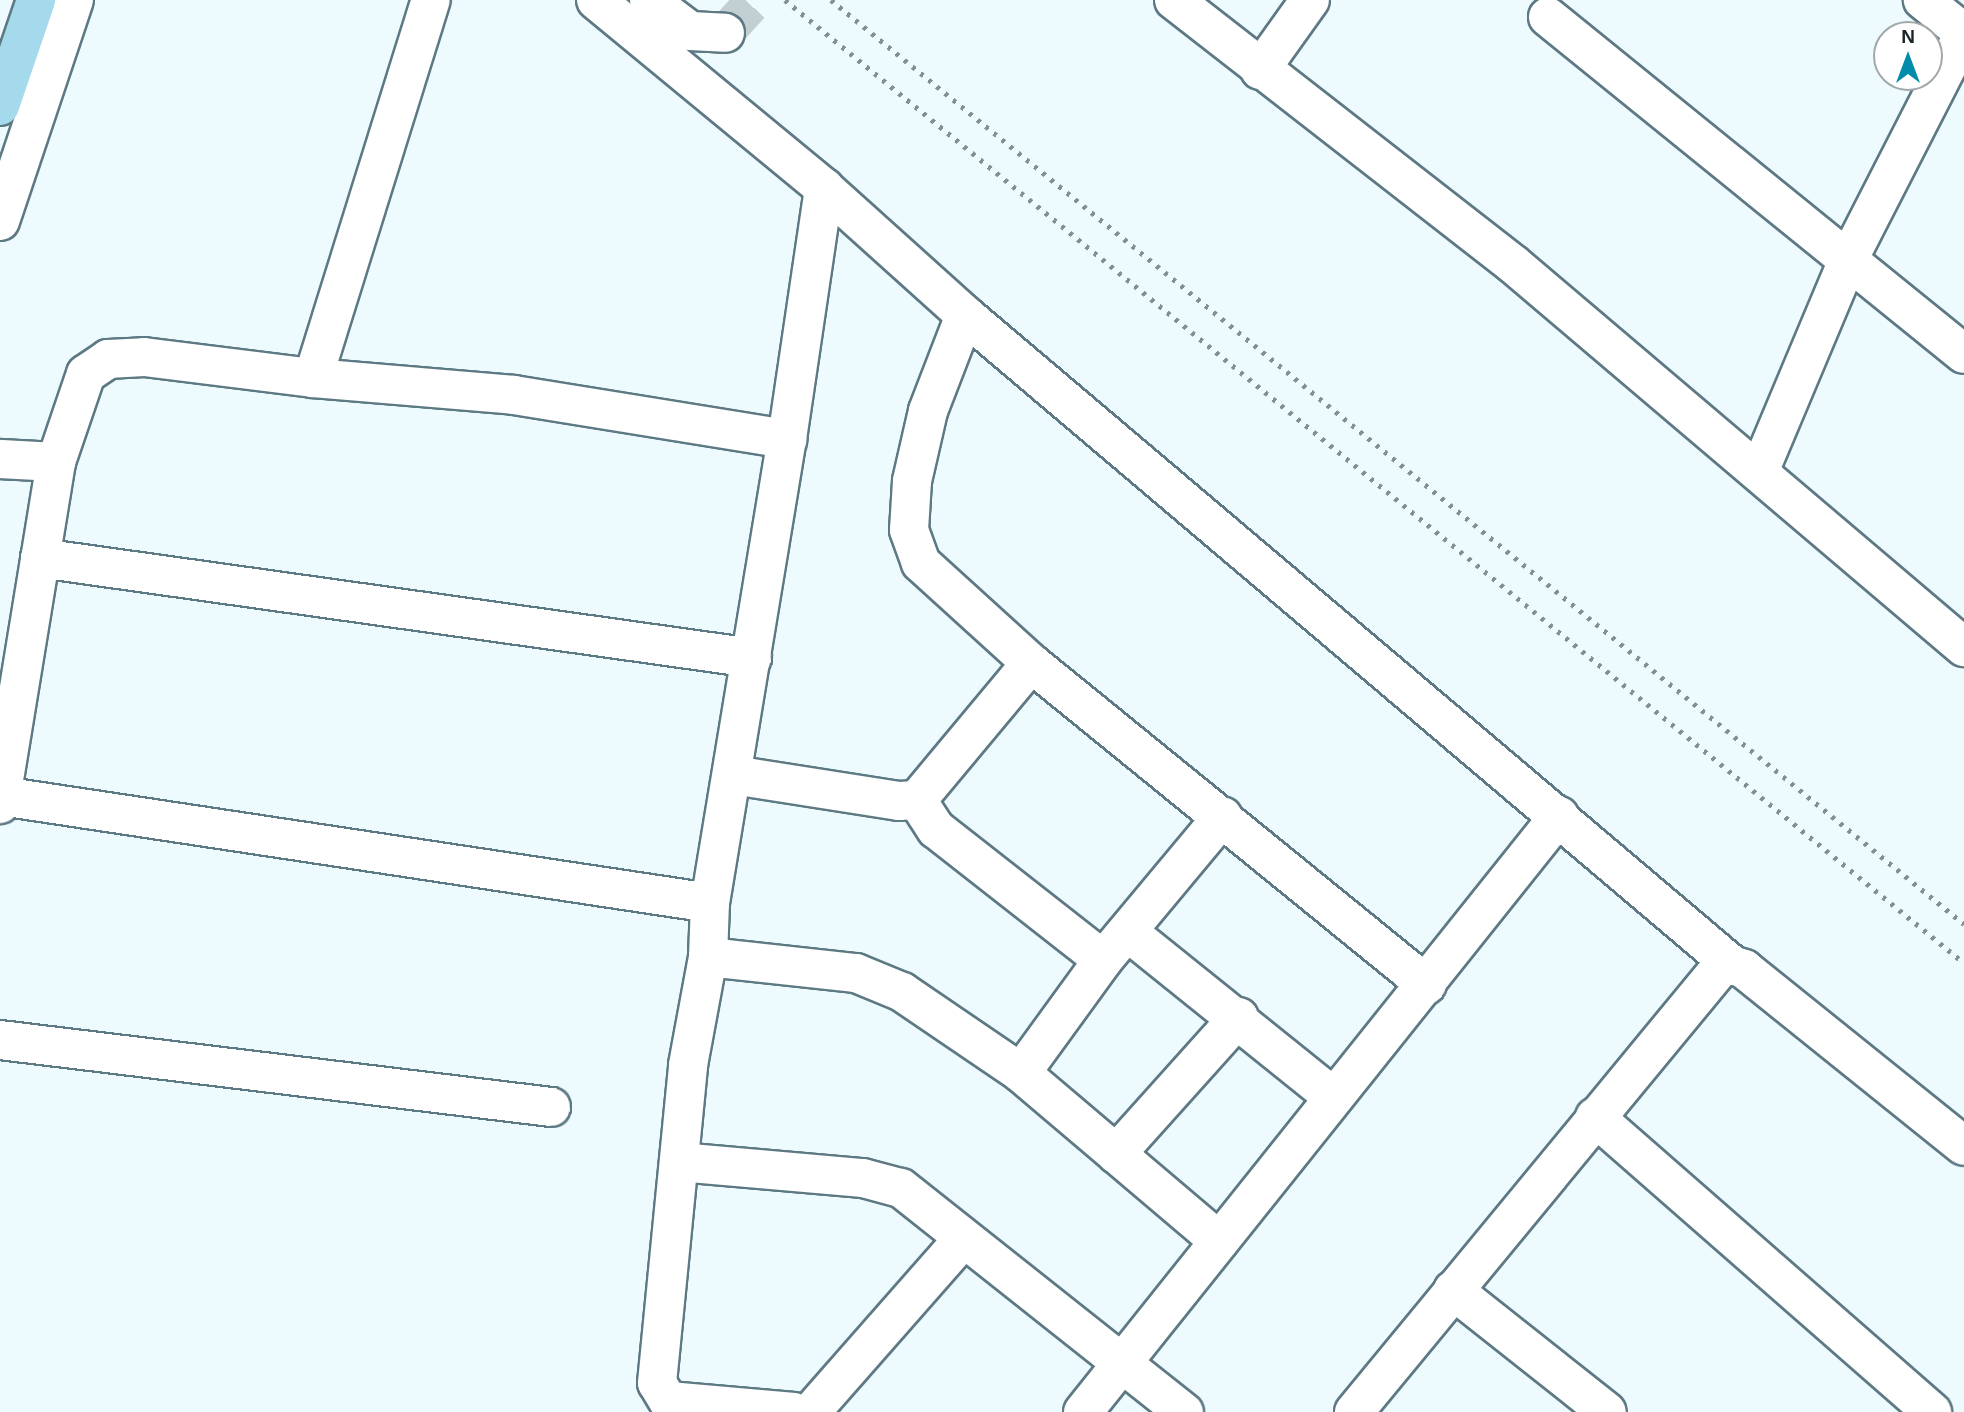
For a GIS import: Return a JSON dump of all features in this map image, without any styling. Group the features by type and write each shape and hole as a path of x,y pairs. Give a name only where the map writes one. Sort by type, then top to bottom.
{"main road":[{"path":"5,92 36,0"}],"street":[{"path":"0,220 74,0"},
{"path":"313,378 430,0"},
{"path":"596,0 824,188 965,316 1732,965 1744,969 1964,1146"},
{"path":"649,0 690,31 725,33"},
{"path":"1174,0 1513,264 1964,646"},
{"path":"1261,70 1310,0"},
{"path":"1759,472 1848,260 1964,33 1923,0"},
{"path":"1549,17 1964,354"},
{"path":"794,1412 668,1401 659,1391 688,1065 708,957 710,903 787,439 824,188"},
{"path":"965,316 926,421 912,481 909,530 921,563 934,578 1031,663 1223,816 1427,985"},
{"path":"710,903 1,800 40,558 56,462 86,374 108,359 144,357 313,378 514,395 787,439"},
{"path":"0,459 56,462"},
{"path":"40,558 752,658"},
{"path":"733,775 899,801 917,800 1031,663"},
{"path":"917,800 936,829 1103,960"},
{"path":"1021,1073 1103,960 1223,816"},
{"path":"1083,1412 1124,1366 1332,1096 1427,985 1559,816"},
{"path":"1128,932 1239,1017 1332,1096"},
{"path":"708,957 872,978 902,992 1021,1073 1219,1241"},
{"path":"1354,1412 1715,973 1732,965"},
{"path":"1116,1154 1239,1017"},
{"path":"0,1040 551,1107"},
{"path":"1595,1117 1932,1412"},
{"path":"680,1163 886,1181 910,1194 963,1239 1184,1412"},
{"path":"811,1412 963,1239"},
{"path":"1453,1290 1607,1412"}],"tunnel":[{"path":"725,33 755,0"}],"railway":[{"path":"785,0 1964,963"},
{"path":"831,0 1964,924"}]}
